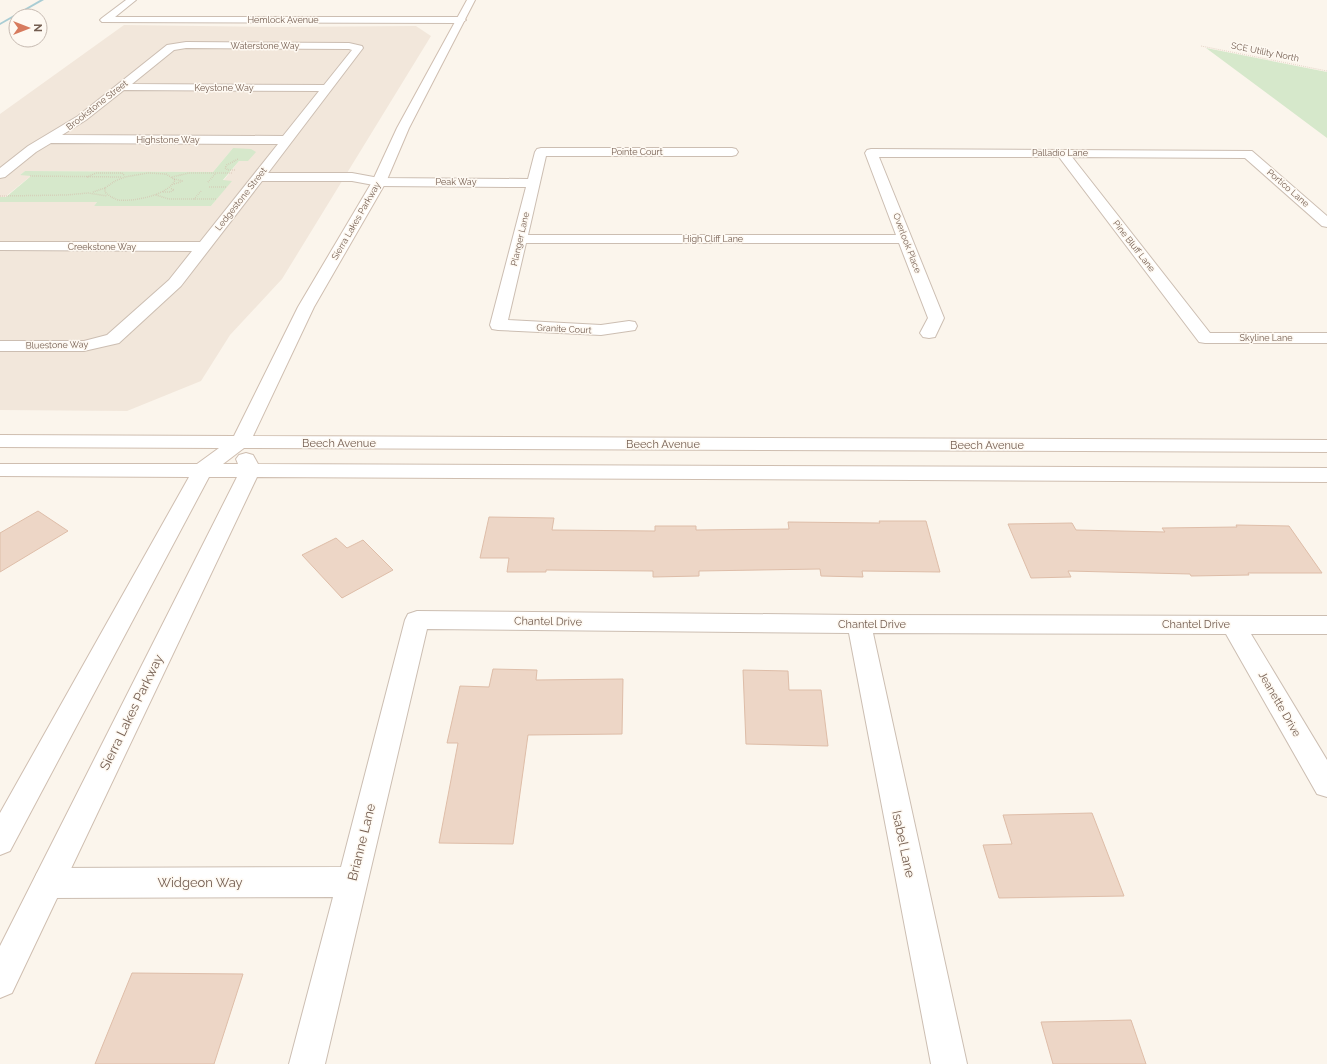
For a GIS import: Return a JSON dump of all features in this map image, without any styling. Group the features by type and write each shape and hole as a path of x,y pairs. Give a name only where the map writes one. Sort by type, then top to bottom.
{"street":[{"name":"Hemlock Avenue","path":"132,0 105,20 461,20"},
{"name":"Sierra Lakes Parkway","path":"0,841 203,470 241,441 306,307 378,182 403,128 471,0"},
{"path":"252,31 256,20"},
{"path":"240,41 269,20"},
{"name":"Waterstone Way","path":"171,46 228,45 240,41 349,46 358,48"},
{"name":"Brookstone Street","path":"0,174 48,139 82,118 171,46"},
{"name":"Ledgestone Street","path":"113,339 175,283 358,48"},
{"name":"Keystone Way","path":"120,87 327,88"},
{"name":"Highstone Way","path":"48,139 287,140"},
{"name":"Pointe Court","path":"541,152 732,152"},
{"name":"Planger Lane","path":"498,326 541,152"},
{"name":"Palladio Lane","path":"871,153 1248,154"},
{"name":"Overlook Place","path":"871,153 936,318 929,333"},
{"name":"Pine Bluff Lane","path":"1062,153 1205,338"},
{"name":"Portico Lane","path":"1248,154 1327,223"},
{"name":"Peak Way","path":"255,182 346,188 378,182 533,183"},
{"name":"High Cliff Lane","path":"520,239 906,239"},
{"name":"Creekstone Way","path":"0,246 204,247"},
{"name":"Granite Court","path":"498,326 601,330 629,326"},
{"name":"Skyline Lane","path":"1205,338 1327,338"},
{"name":"Bluestone Way","path":"0,346 84,346 113,339"},
{"path":"241,441 250,471"},
{"name":"Beech Avenue","path":"0,442 241,441 311,443 1327,446"},
{"path":"0,470 1327,475"},
{"name":"Sierra Lakes Parkway","path":"0,981 250,471"},
{"name":"Chantel Drive","path":"417,620 859,624 1327,625"},
{"name":"Brianne Lane","path":"307,1064 417,620"},
{"name":"Isabel Lane","path":"859,624 949,1064"},
{"name":"Jeanette Drive","path":"1233,624 1327,785"},
{"name":"Widgeon Way","path":"48,883 351,882"}],"path":[{"name":"SCE Utility North","path":"1201,46 1327,71"},
{"path":"87,177 96,173 122,173 126,176"},
{"path":"27,176 105,178 158,173 174,179 182,180 156,195 136,199 124,200 88,193"},
{"path":"172,177 189,173 232,173"},
{"path":"208,182 216,173"},
{"path":"0,196 66,195 88,193 105,188 126,176"},
{"path":"105,178 109,180 110,184"},
{"path":"174,179 174,184"},
{"path":"209,187 231,187"},
{"path":"105,188 105,192 108,196"},
{"path":"162,192 170,192 174,190 170,188"},
{"path":"194,199 202,190"},
{"path":"156,195 169,199 221,200"}],"shaded area":[{"path":"124,25 279,27 416,26 431,36 282,279 230,335 201,381 127,411 0,410 0,202 97,202 94,206 211,206 231,181 223,181 239,161 233,148 213,172 25,171 20,175 32,175 5,197 0,197 0,114"}],"green space":[{"path":"1206,48 1327,72 1327,138"},
{"path":"233,148 251,149 256,152 248,161 239,161 223,180 232,181 211,206 94,206 97,202 0,202 0,197 6,197 31,176 20,175 25,171 213,172"}],"building":[{"path":"38,511 68,531 0,572 0,533"},
{"path":"489,517 554,518 552,530 655,531 655,526 696,526 696,530 789,529 788,522 880,523 879,521 926,521 940,572 862,571 863,577 821,576 820,569 699,571 699,576 653,577 653,571 546,570 546,572 507,572 509,558 480,558"},
{"path":"1072,523 1076,530 1165,532 1162,528 1237,527 1236,525 1289,526 1322,573 1248,573 1249,575 1191,576 1190,574 1068,571 1071,577 1031,578 1008,524"},
{"path":"336,538 347,548 363,540 393,570 342,598 302,555"},
{"path":"493,669 537,670 536,680 623,679 622,734 528,735 513,844 439,843 458,743 447,743 460,686 489,687"},
{"path":"743,670 788,671 789,690 821,690 828,746 746,744"},
{"path":"1092,813 1124,896 999,898 983,845 1012,844 1003,815"},
{"path":"132,973 243,974 214,1064 95,1064"},
{"path":"1131,1020 1146,1064 1053,1064 1041,1022"}],"waterway":[{"path":"0,24 42,0"}]}
